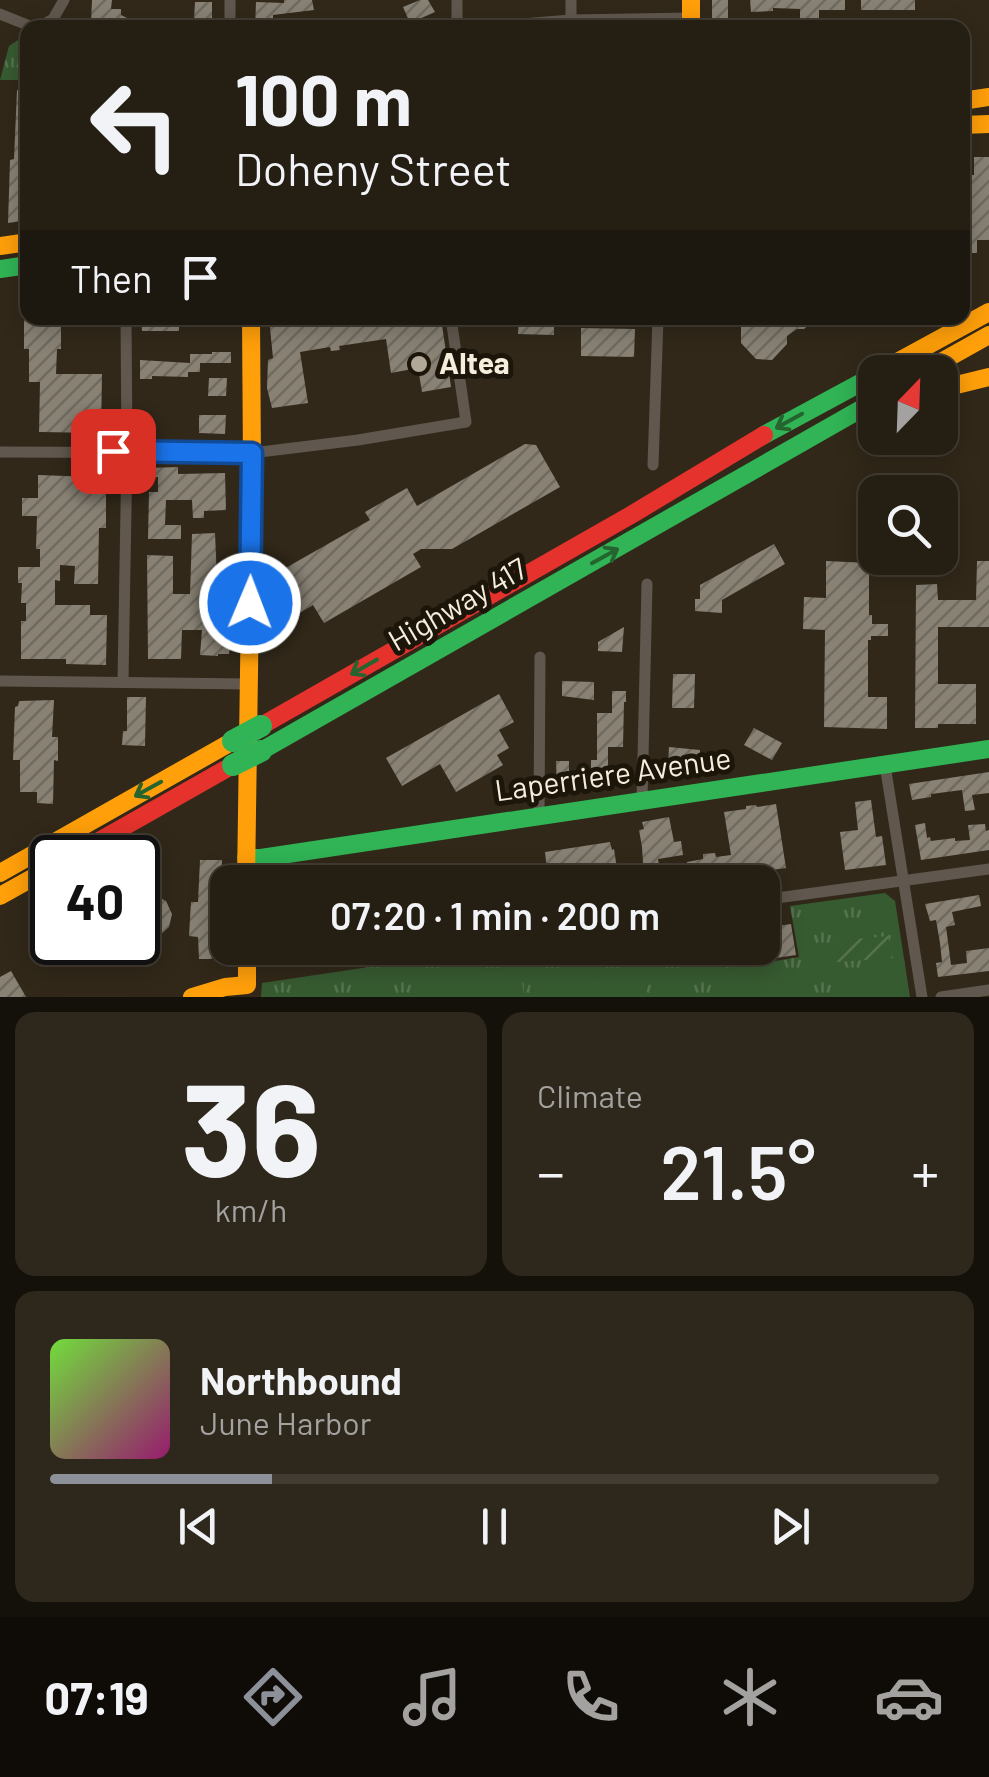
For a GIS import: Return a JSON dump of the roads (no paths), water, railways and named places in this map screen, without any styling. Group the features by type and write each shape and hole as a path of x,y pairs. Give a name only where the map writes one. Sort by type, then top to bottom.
{"main road":[{"path":"246,865 250,325"},
{"path":"911,355 966,325"},
{"path":"954,355 989,336"},
{"path":"958,384 989,378"},
{"path":"0,873 233,753 261,726 858,384"},
{"name":"Highway 417","path":"105,835 233,753 261,750 858,411"},
{"path":"824,432 858,423"},
{"name":"Laperriere Avenue","path":"246,858 989,750"},
{"path":"0,896 30,879"},
{"path":"207,995 236,965"},
{"path":"207,995 247,991 247,965"}],"street":[{"path":"571,0 571,20 691,15"},
{"path":"122,681 126,325"},
{"path":"0,452 252,453 466,422 452,325"},
{"path":"653,465 658,325"},
{"path":"642,800 647,584"},
{"path":"539,816 540,658"},
{"path":"0,681 249,684"},
{"path":"886,765 922,997"},
{"path":"780,898 989,869"},
{"path":"947,996 989,990"}],"place":[{"name":"Altea","path":"419,364"}]}
